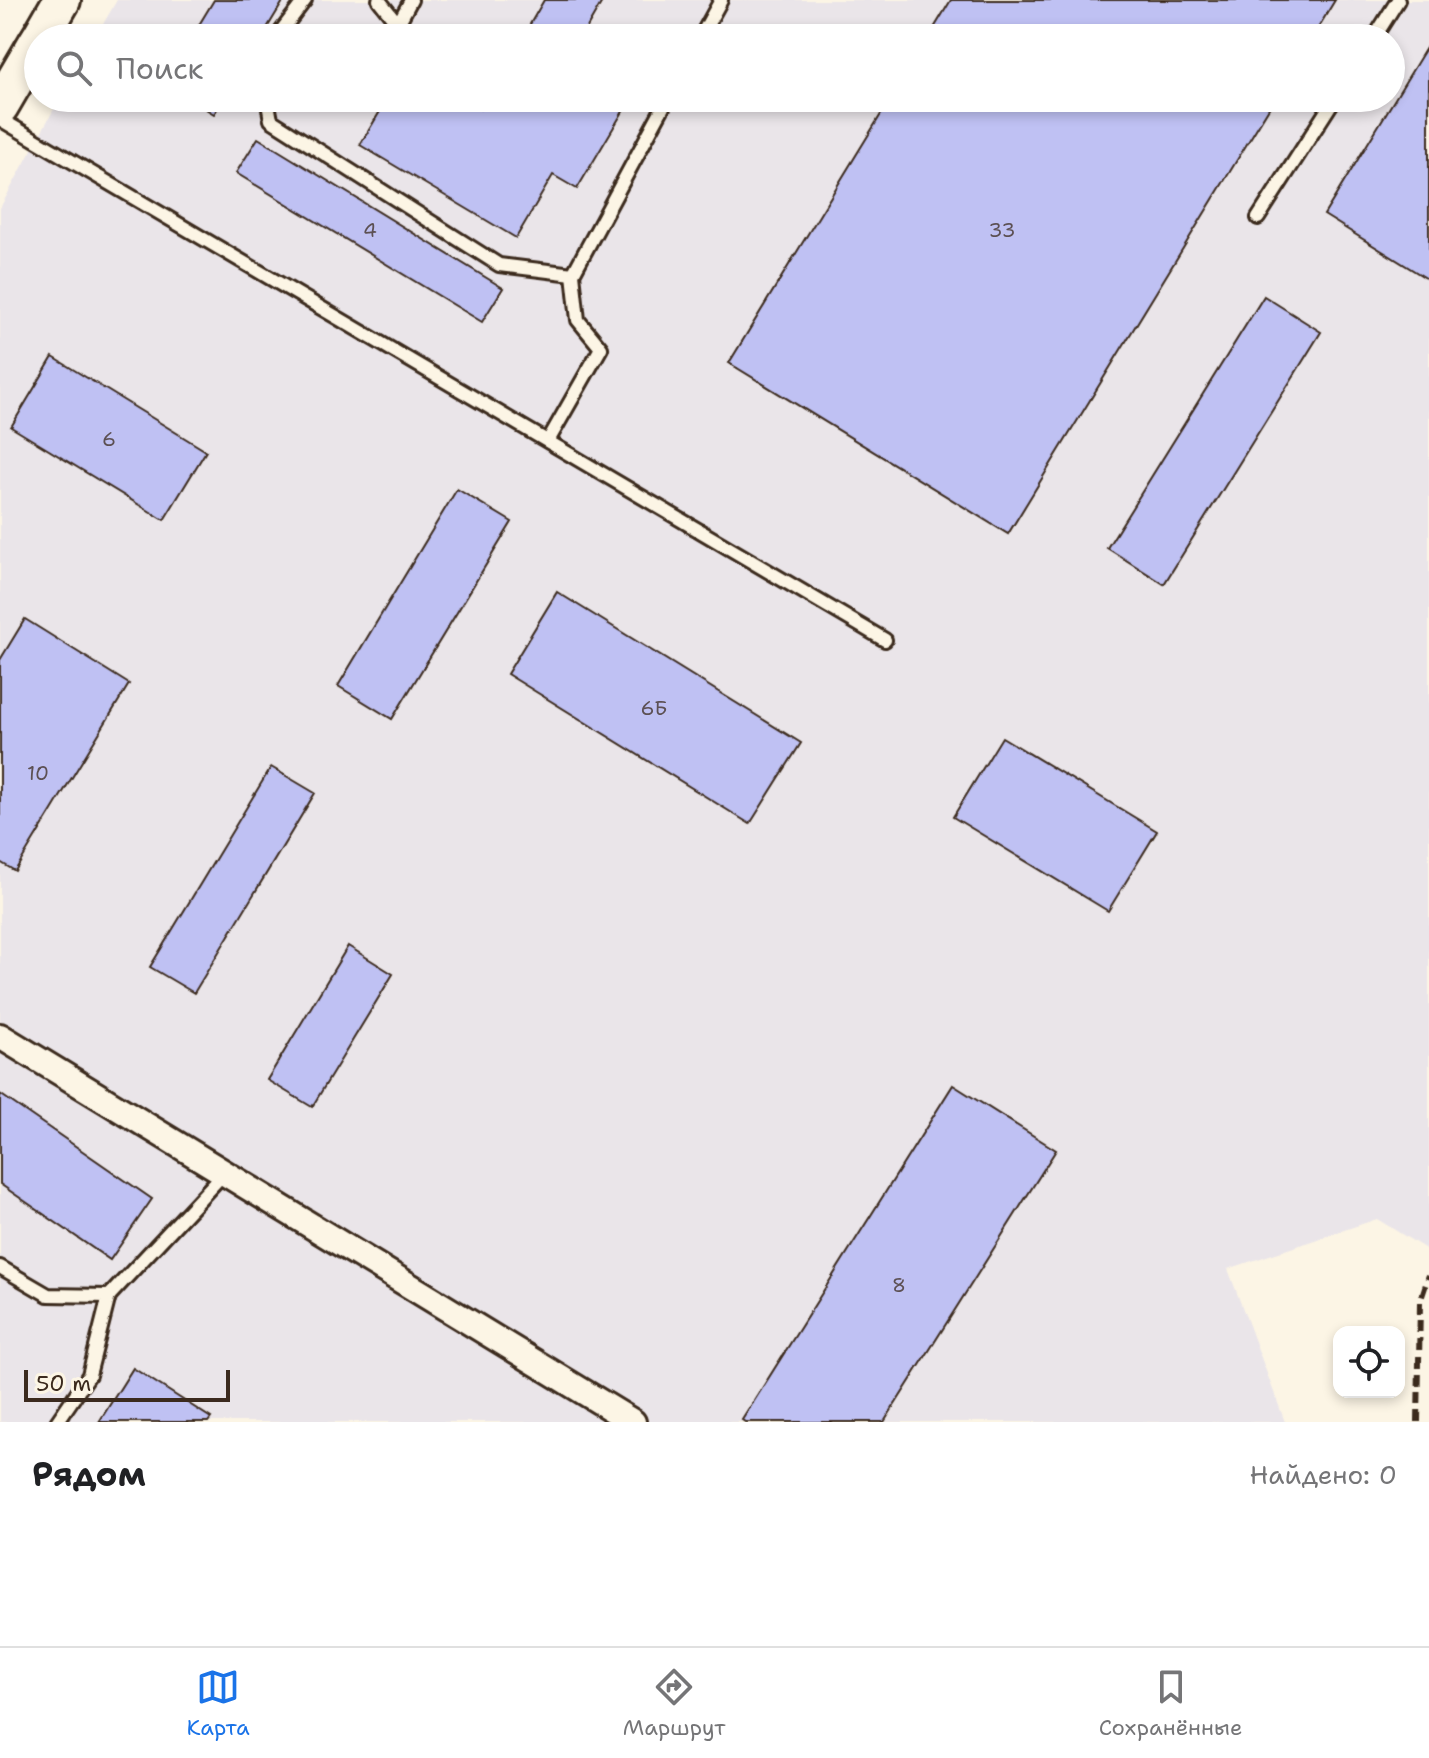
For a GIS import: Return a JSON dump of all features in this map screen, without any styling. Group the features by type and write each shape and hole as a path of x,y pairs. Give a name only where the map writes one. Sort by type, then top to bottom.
{"main road":[{"path":"48,24 62,0"},
{"path":"0,106 24,65"}],"street":[{"path":"0,1036 633,1422"}],"lane":[{"path":"287,24 305,0"},
{"path":"379,0 398,24 411,0"},
{"path":"708,24 721,0"},
{"path":"1383,24 1398,0"},
{"path":"270,112 271,120 499,265 573,274"},
{"path":"548,441 601,348 578,320 573,274 660,112"},
{"path":"1258,218 1326,112"},
{"path":"0,119 885,640"},
{"path":"57,1422 89,1375 109,1296 224,1173"},
{"path":"0,1267 48,1295 109,1296"}],"shaded area":[{"path":"117,0 1429,0 1429,1251 1377,1219 1228,1269 1285,1422 0,1422 0,208 52,112 1405,112 1405,24 103,24"}],"building":[{"path":"214,0 284,0 269,24 199,24"},
{"path":"544,0 603,0 589,24 530,24"},
{"path":"951,0 1335,0 1320,24 936,24"},
{"path":"1429,43 1429,280 1324,215 1387,112 1405,112 1405,82"},
{"path":"380,112 623,112 577,189 553,175 516,238 360,145"},
{"path":"882,112 1266,112 1008,534 729,363"},
{"path":"258,138 503,288 482,322 236,173"},
{"path":"1264,296 1321,332 1164,584 1107,548"},
{"path":"53,357 206,451 164,520 11,427"},
{"path":"457,489 512,522 392,719 338,686"},
{"path":"557,592 801,743 750,824 507,674"},
{"path":"25,619 129,684 15,871 0,862 0,660"},
{"path":"1002,737 1157,831 1108,911 953,817"},
{"path":"271,767 315,793 194,993 150,967"},
{"path":"348,946 393,974 312,1107 267,1080"},
{"path":"953,1085 1056,1150 884,1422 745,1422 742,1420"},
{"path":"0,1094 152,1199 110,1260 0,1184"},
{"path":"133,1368 211,1418 208,1422 99,1422"}],"railway":[{"path":"1418,1422 1420,1302 1429,1275"}]}
